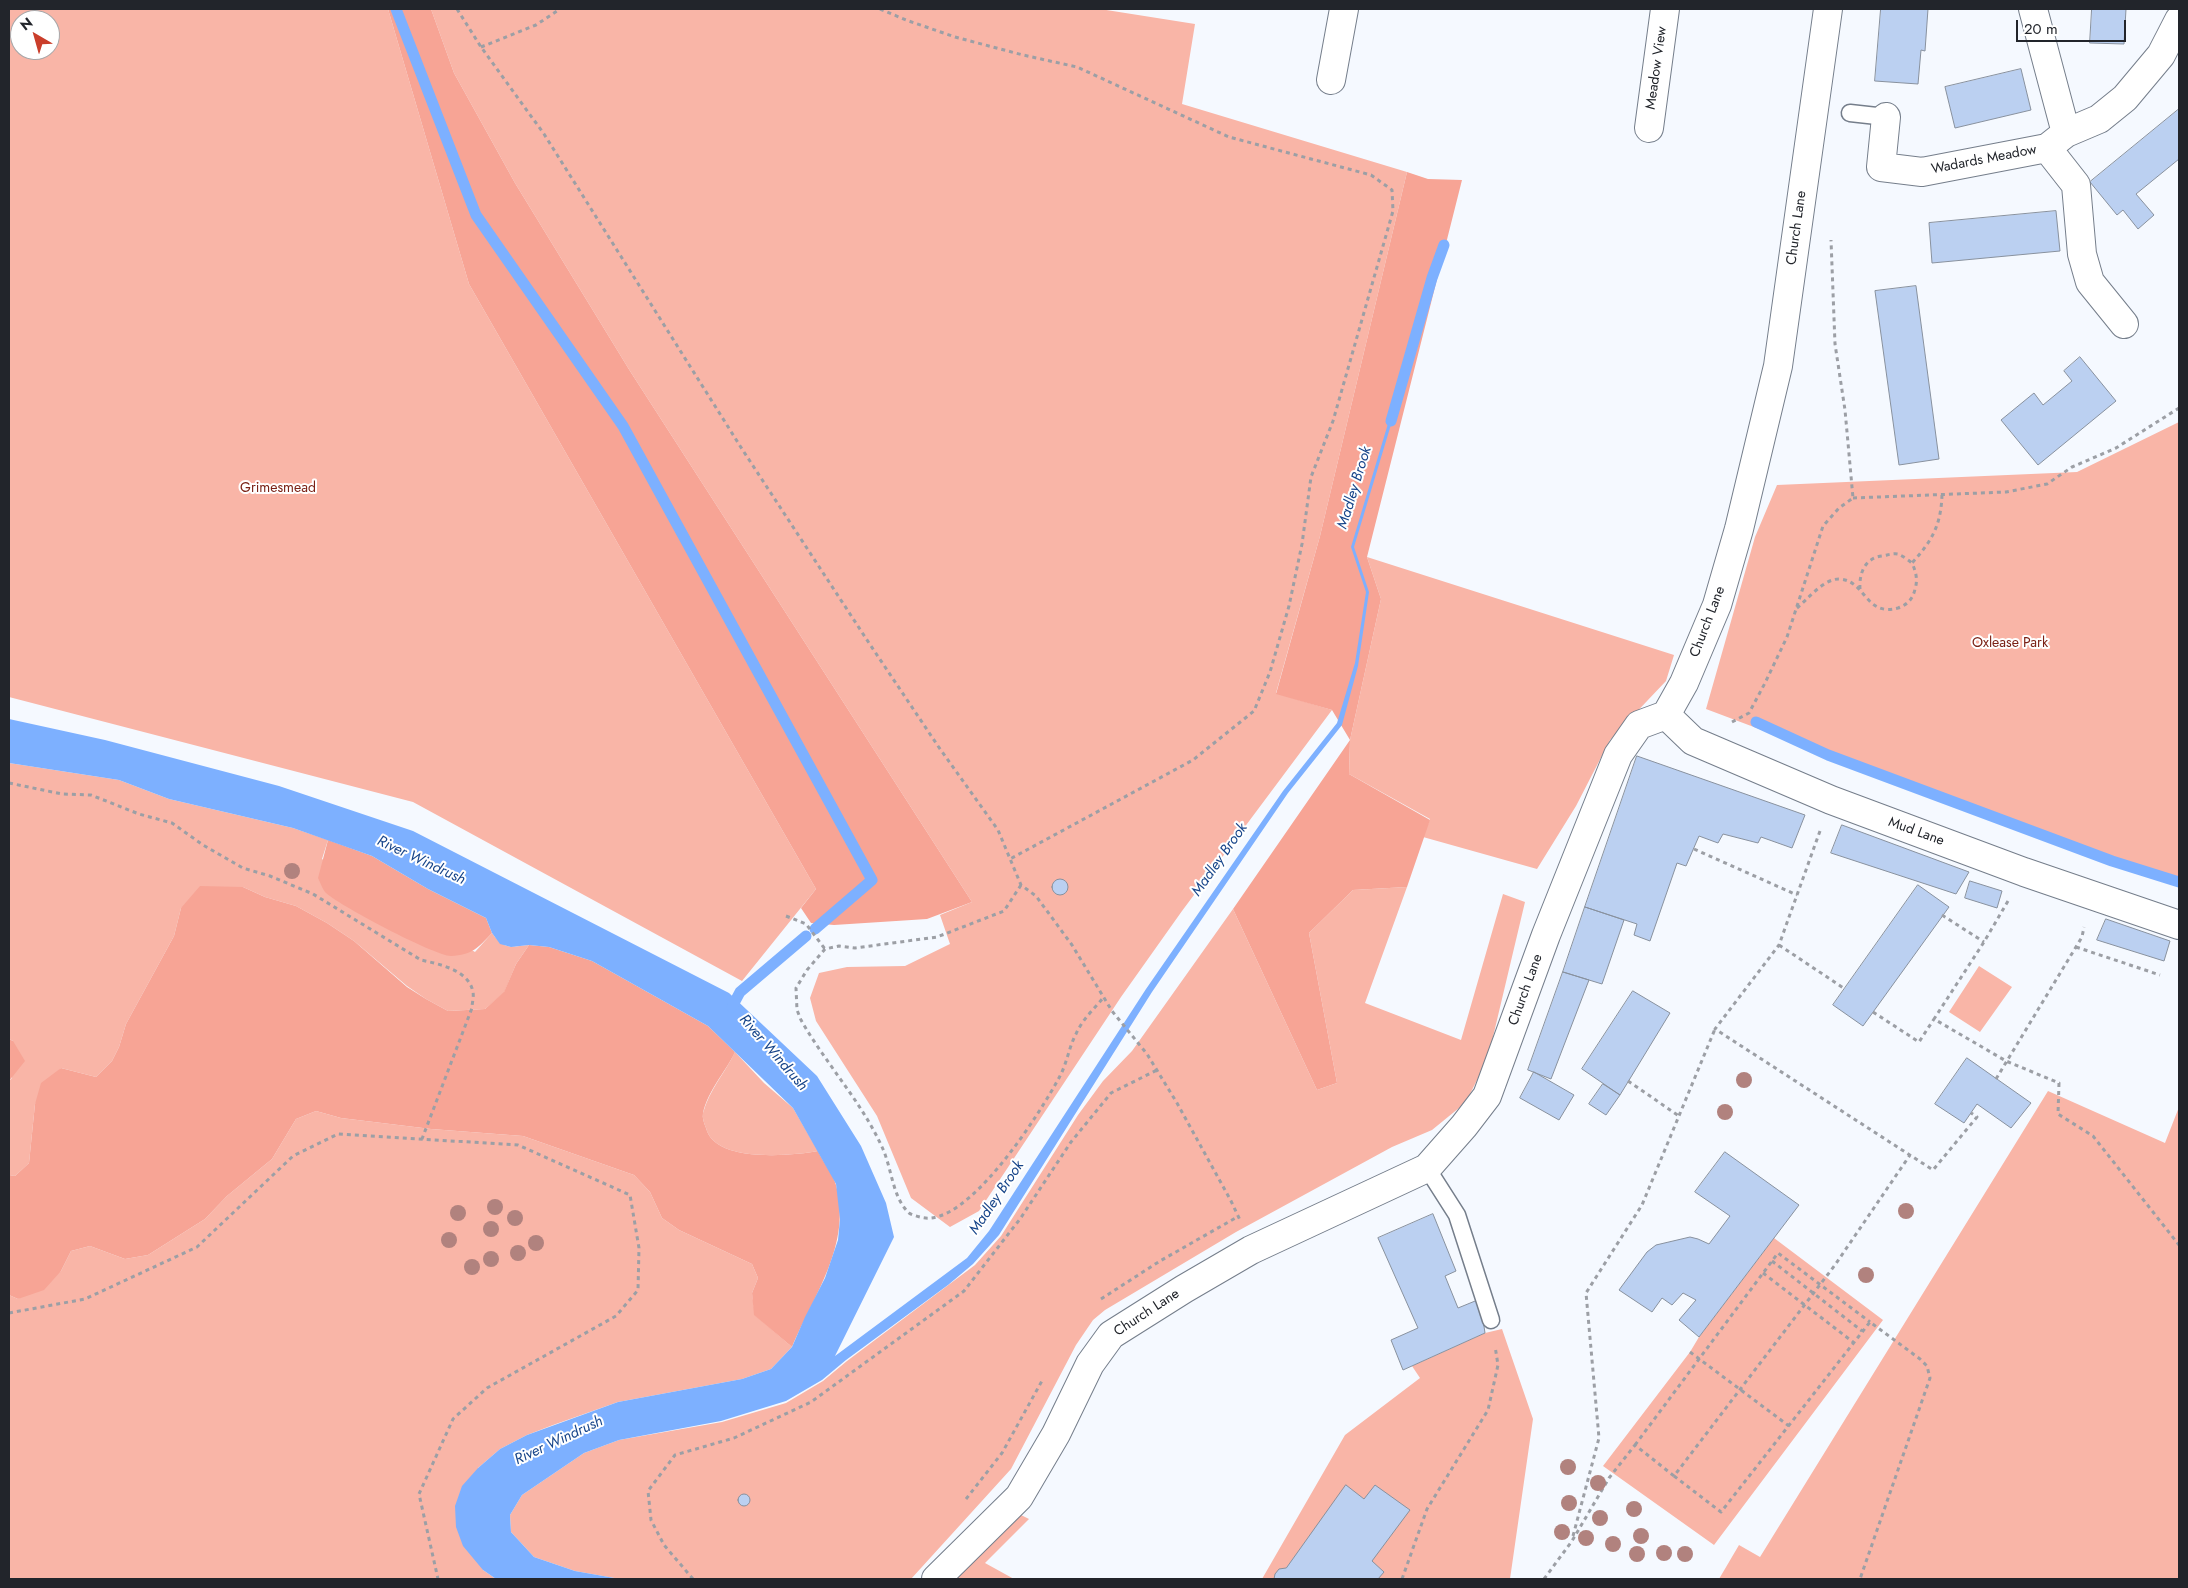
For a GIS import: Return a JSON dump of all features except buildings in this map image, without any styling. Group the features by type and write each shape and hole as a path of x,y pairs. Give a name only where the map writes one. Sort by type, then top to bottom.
{"street":[{"path":"1331,80 1344,9"},
{"name":"Meadow View","path":"1649,128 1665,9"},
{"name":"Church Lane","path":"936,1579 1019,1498 1056,1434 1090,1364 1111,1335 1251,1250 1428,1168 1487,1096 1546,935 1618,755 1639,724 1666,715 1684,683 1717,605 1739,529 1778,366 1828,9"},
{"name":"Wadards Meadow","path":"2033,9 2054,96 2056,140 2076,185 2082,254 2090,282 2124,324"},
{"name":"Wadards Meadow","path":"1886,117 1881,167 1922,172 2056,140 2099,119 2125,98 2161,55 2179,20"},
{"name":"Mud Lane","path":"1666,715 1693,741 1831,800 2024,872 2179,925"}],"lane":[{"path":"1850,113 1886,117"},
{"path":"1428,1168 1457,1215 1491,1320"}],"path":[{"path":"457,9 480,47 544,134 711,401 863,635 938,746 998,830 1022,884 1036,896 1072,945 1112,1011 1147,1054 1231,1200 1251,1250"},
{"path":"480,47 536,25 560,9"},
{"path":"880,9 955,37 1023,56 1077,67 1149,102 1229,137 1371,175 1392,190 1393,211 1333,421 1311,477 1302,544 1289,606 1270,672 1254,711 1192,760 1010,858"},
{"path":"1831,238 1835,344 1845,410 1853,498"},
{"path":"1693,741 1748,713 1766,683 1787,637 1823,526 1839,508 1853,498 2006,492 2047,484 2072,467 2116,448 2179,408"},
{"path":"1912,563 1928,544 1938,525 1942,495"},
{"path":"1796,609 1828,581 1840,579 1847,580 1860,589 1867,600 1881,609 1903,607 1910,600 1916,586 1917,579 1912,563 1897,554 1876,556 1869,560 1865,566 1859,580 1860,589"},
{"path":"9,783 62,794 91,795 139,814 172,823 203,846 244,868 270,876 313,894 421,960 441,964 464,976 473,991 472,1008 422,1139"},
{"path":"1572,1541 1599,1438 1586,1293 1642,1205 1716,1029 1779,945 1831,800"},
{"path":"1694,849 1797,895"},
{"path":"1873,1012 1919,1042 1984,942 2024,872"},
{"path":"1022,884 1004,911 937,937 855,948 839,946 825,949 807,970 796,988 797,1010 807,1031 864,1112 883,1148 900,1202 910,1214 924,1218 939,1217 956,1208 999,1167 1061,1074 1076,1034 1104,998"},
{"path":"1996,1079 2082,937 2092,895"},
{"path":"1942,915 1984,942"},
{"path":"786,916 806,924 825,949"},
{"path":"1779,945 1845,989"},
{"path":"2076,947 2160,975"},
{"path":"1934,1019 2006,1061 2059,1083 2058,1114 2093,1136 2179,1245"},
{"path":"1716,1029 1934,1170 1976,1117 1971,1113"},
{"path":"693,1579 664,1545 651,1520 648,1491 675,1455 734,1438 812,1402 964,1291 1020,1219 1071,1142 1111,1093 1156,1070"},
{"path":"1628,1081 1679,1116"},
{"path":"9,1312 84,1299 197,1247 293,1156 338,1134 518,1145 630,1195 639,1248 638,1290 616,1316 487,1388 453,1419 419,1494 438,1579"},
{"path":"1674,1476 1820,1284 1910,1155"},
{"path":"1544,1579 1572,1541 1609,1478 1778,1253 1927,1366 1930,1378 1860,1579"},
{"path":"1772,1261 1862,1331"},
{"path":"1763,1273 1853,1342"},
{"path":"1402,1579 1427,1509 1488,1410 1498,1365 1491,1320"},
{"path":"1635,1445 1721,1512 1870,1322"},
{"path":"1690,1352 1741,1388 1789,1426"}],"green space":[{"name":"Grimesmead","path":"9,9 388,9 469,284 816,889 742,981 413,802 9,697"},
{"path":"431,9 1100,9 1195,24 1182,104 1407,172 1320,536 1276,693 1332,710 1182,911 1121,997 979,1211 950,1227 911,1198 877,1116 816,1021 810,998 819,973 847,967 905,966 950,944 940,915 972,902 630,371 515,183 454,73"},
{"name":"Oxlease Park","path":"2179,422 2179,887 1706,709 1755,537 1777,485 2077,472"},
{"path":"1367,557 1674,655 1666,681 1610,740 1576,806 1537,869 1423,837 1430,819 1349,774 1350,740 1381,599"},
{"path":"9,763 119,780 169,799 293,828 328,840 322,859 475,952 492,933 504,945 529,945 516,964 504,993 485,1009 448,1011 407,986 354,941 296,906 265,897 243,887 181,908 174,936 126,1024 119,1047 112,1061 96,1077 61,1068 35,1104 29,1163 15,1176 9,1175 9,1081 12,1078 13,1041 9,1039"},
{"path":"1407,887 1365,1003 1461,1040 1503,894 1525,902 1492,1041 1482,1070 1468,1098 1432,1130 1392,1147 1236,1232 1105,1310 1093,1320 1076,1345 1011,1469 911,1579 620,1579 575,1571 534,1557 511,1532 510,1515 522,1495 584,1453 619,1440 722,1422 786,1403 823,1381 975,1265 1001,1236 1078,1115 1103,1081 1132,1051 1233,909 1317,1090 1337,1083 1309,933 1353,890"},
{"path":"1979,966 2012,987 1980,1032 1949,1012"},
{"path":"735,1052 764,1083 793,1108 818,1151 773,1155 755,1154 738,1152 723,1147 712,1139 703,1119 703,1113 713,1089"},
{"path":"2048,1091 2165,1143 2179,1107 2179,1579 1719,1579 1739,1545 1760,1557"},
{"path":"316,1111 341,1118 431,1129 523,1136 634,1175 650,1192 662,1218 679,1230 752,1264 758,1278 752,1293 755,1315 792,1347 771,1369 742,1379 618,1402 527,1435 500,1449 478,1468 483,1570 496,1579 9,1579 9,1295 18,1299 61,1271 71,1251 90,1246 125,1259 148,1255 205,1219 227,1196 272,1159 296,1119"},
{"path":"1774,1238 1883,1320 1714,1545 1603,1466"},
{"path":"1502,1329 1533,1419 1510,1579 1262,1579 1345,1435 1420,1378 1412,1366 1485,1333"},
{"path":"1013,1511 1029,1519 985,1563 1014,1579 949,1579"}],"shaded area":[{"path":"388,9 431,9 454,73 515,183 630,371 972,902 927,919 834,925 811,923 801,908 816,889 469,284"},
{"path":"1407,172 1428,179 1462,180 1367,557 1381,599 1350,740 1332,710 1276,694 1320,536"},
{"path":"1350,740 1349,774 1430,820 1407,887 1353,890 1309,933 1337,1083 1317,1090 1233,909"},
{"path":"328,840 372,856 428,889 486,918 492,933 474,950 451,956 426,948 365,918 333,898 322,887 318,878"},
{"path":"200,886 243,887 265,897 296,906 354,941 407,987 448,1011 485,1009 504,992 516,964 529,945 549,947 592,961 708,1026 735,1052 705,1105 703,1119 712,1139 723,1147 738,1152 755,1154 773,1155 818,1151 836,1185 840,1207 839,1228 835,1248 820,1288 792,1347 754,1315 752,1293 758,1278 752,1264 679,1230 662,1218 650,1192 634,1175 523,1136 431,1129 341,1118 316,1111 296,1119 272,1159 227,1196 205,1219 148,1255 125,1259 90,1246 71,1251 61,1271 44,1290 18,1299 9,1295 9,1175 15,1176 29,1163 35,1104 41,1083 61,1068 96,1077 112,1061 119,1047 126,1024 174,936 181,908"},
{"path":"9,1039 13,1041 25,1061 9,1081"}],"water":[{"name":"River Windrush","path":"1393,407 1396,408 1354,547 1369,592 1358,666 1342,725 1288,793 1152,992 999,1235 973,1264 948,1285 846,1360 822,1380 786,1401 721,1421 619,1440 584,1453 522,1495 510,1515 511,1532 534,1557 575,1571 620,1579 496,1579 483,1570 463,1546 456,1527 455,1506 462,1486 478,1468 500,1449 527,1435 618,1402 742,1379 771,1369 792,1347 825,1278 838,1240 840,1219 836,1184 793,1108 708,1026 592,961 549,947 529,945 511,947 500,944 492,933 486,918 428,889 372,856 293,828 169,799 119,780 9,763 9,719 105,740 279,786 413,831 729,993 817,1076 861,1146 886,1203 894,1237 835,1356 967,1258 989,1231 1146,989 1283,791 1337,723 1355,663 1366,592 1351,547"}],"waterway":[{"path":"396,9 476,215 623,426 872,880 815,929"},
{"name":"Madley Brook","path":"1391,421 1432,278 1444,245"},
{"path":"1756,722 1828,755 2112,861 2179,882"},
{"path":"732,1007 740,992 806,936"}]}
